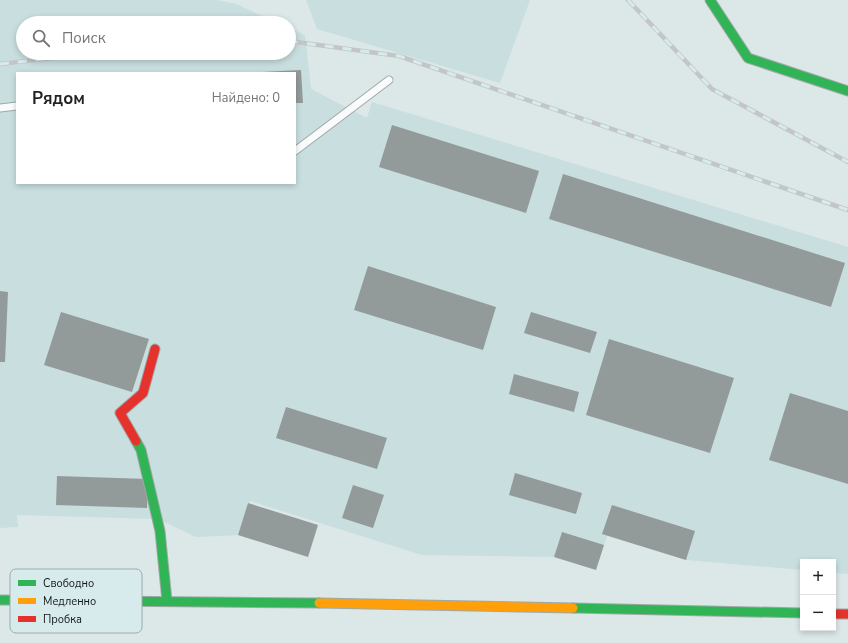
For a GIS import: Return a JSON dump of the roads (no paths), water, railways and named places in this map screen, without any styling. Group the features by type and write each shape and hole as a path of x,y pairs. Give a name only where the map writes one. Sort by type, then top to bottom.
{"street":[{"path":"710,0 748,58 848,91"},
{"path":"156,349 143,392 120,412 141,450 160,530 168,601"},
{"path":"0,600 10,600"},
{"path":"142,601 391,604 800,613"},
{"path":"836,614 848,614"}],"lane":[{"path":"296,150 390,80"},
{"path":"0,108 16,106"}],"railway":[{"path":"628,0 712,89 848,162"},
{"path":"296,42 399,56 848,210"},
{"path":"0,64 35,60"}]}
